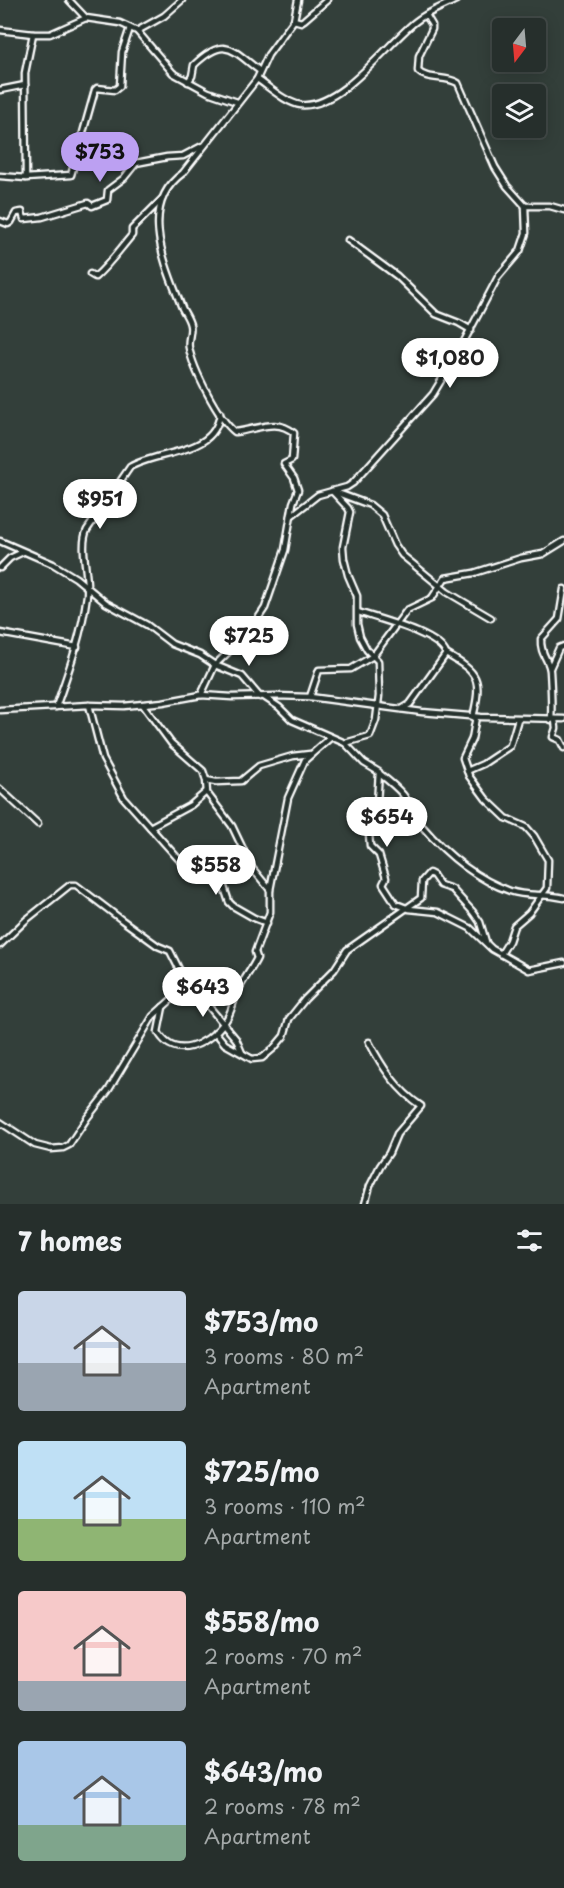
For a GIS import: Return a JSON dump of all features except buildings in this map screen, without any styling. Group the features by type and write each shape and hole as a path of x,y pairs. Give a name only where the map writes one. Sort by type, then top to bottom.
{"street":[{"path":"69,0 86,18"},
{"path":"137,32 164,16 182,0"},
{"path":"201,695 215,665 249,632 265,608 276,580 299,488 284,464 292,460 294,433 275,424 235,432 220,413 194,369 188,345 191,326 183,311 158,241 158,223 170,182 183,173 257,79 267,55 294,20 298,0"},
{"path":"294,20 301,22 327,0"},
{"path":"257,79 294,103 303,105 319,102 337,93 364,72 408,28 426,15 456,0"},
{"path":"291,516 318,495 347,487 360,477 420,410 433,394 471,330 498,278 520,251 527,228 525,207 495,167 458,83 447,78 424,76 418,71 419,56 432,29 426,15"},
{"path":"0,30 50,34 86,18 120,23 137,32 166,68 188,82 237,102"},
{"path":"0,176 68,177 73,173 95,90 97,88 115,90 119,88 122,52 130,28"},
{"path":"27,178 25,85 26,63 33,34"},
{"path":"188,82 194,65 214,50 223,48 234,50 260,71"},
{"path":"0,90 25,85"},
{"path":"0,221 8,224 16,213 22,212 24,219 36,219 88,203 92,206 100,204 107,200 108,190 124,178 136,163 183,156 204,145"},
{"path":"90,274 95,277 107,267 132,235 132,229 164,197"},
{"path":"525,207 550,206 564,210"},
{"path":"348,240 397,276 436,314 459,322 471,330"},
{"path":"56,707 77,647 88,589 85,534 130,467 170,455 206,440 217,427 220,413"},
{"path":"332,491 370,505 382,515 394,544 400,552 429,575 439,587 491,618"},
{"path":"332,491 350,512 343,547 344,559 357,596 357,624 360,637 378,663 378,706 370,736 345,743"},
{"path":"0,541 54,564 106,603 147,625 172,644 242,676 262,697 279,707 292,720 345,743 401,793 423,827 456,860 486,880 511,892 564,898"},
{"path":"310,697 320,670 351,669 373,656 407,610 432,598 445,578 474,573 521,558 543,554 564,541"},
{"path":"0,568 10,558 23,552"},
{"path":"550,668 543,655 541,639 559,619 564,589"},
{"path":"358,612 434,639 446,654 465,666 476,677 477,702 472,739 463,758 467,771 486,799 510,821 526,827 542,848 549,864 549,883 544,894 514,926 501,954"},
{"path":"0,633 77,647"},
{"path":"564,646 559,648 550,668 550,690 556,728 553,737 560,740 564,748"},
{"path":"402,709 410,705 446,654"},
{"path":"0,710 89,705 143,705 201,695 276,696 310,697 475,717 564,719"},
{"path":"89,705 103,759 124,798 183,864 224,887 229,902 233,906 267,923"},
{"path":"143,705 171,743 186,759 200,768 206,780 206,792 232,826 252,868 270,890"},
{"path":"467,771 483,764 510,746 519,719"},
{"path":"163,1007 158,1032 163,1039 178,1048 185,1049 195,1045 224,1024 237,993 256,961 255,952 267,923 270,912 270,890 288,798 300,768 310,754 330,738"},
{"path":"206,780 241,781 259,766 293,756 310,754"},
{"path":"379,773 377,803 369,827 370,846 379,855 386,878 383,884 396,904 406,908 438,912 470,928 501,954 531,971 564,963"},
{"path":"0,789 38,824"},
{"path":"150,827 191,805 206,792"},
{"path":"215,1032 221,1041 252,1059 258,1059 272,1050 284,1036 289,1019 334,970 347,950 420,898 422,881 426,874 432,874 440,885 452,889 480,922 487,944"},
{"path":"0,945 37,910 73,884 158,945 170,951 181,973 236,1039 242,1053"},
{"path":"0,1122 42,1147 63,1148 69,1145 108,1091 153,1016 182,991 181,973"},
{"path":"365,1204 370,1186 389,1154 397,1134 421,1106 384,1071 369,1042"}]}
